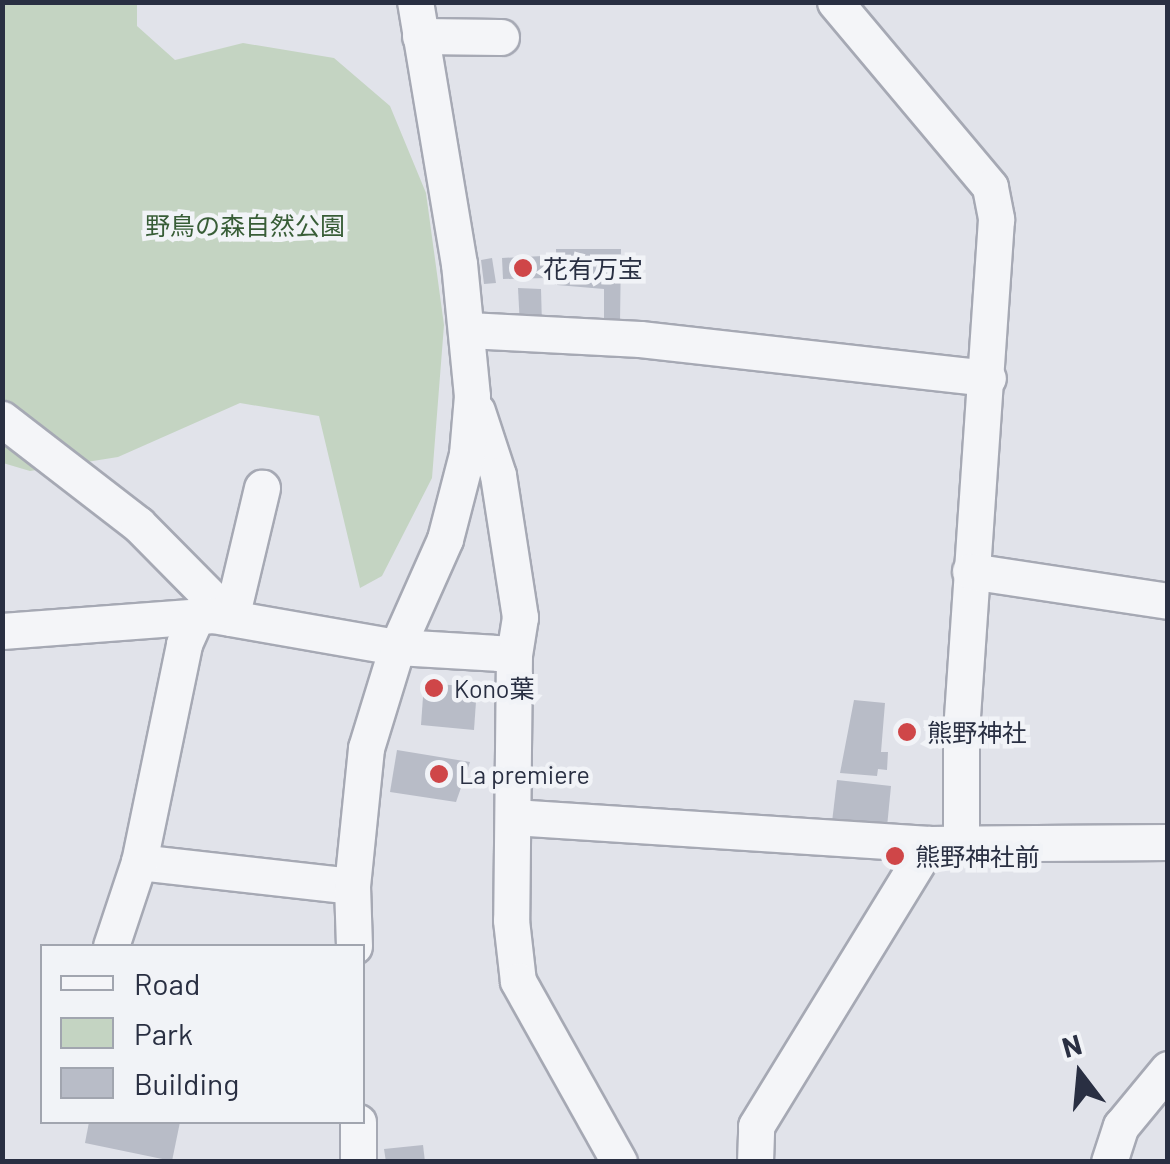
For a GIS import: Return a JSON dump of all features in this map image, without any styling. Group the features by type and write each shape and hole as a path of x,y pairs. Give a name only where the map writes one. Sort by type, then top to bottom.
{"street":[{"path":"755,1162 756,1126 945,844 988,378 996,219 990,186 834,2"},
{"path":"354,944 352,886 366,748 397,647 444,539 467,454 472,396 468,330 417,19 501,37"},
{"path":"468,330 624,338 988,378"},
{"path":"472,396 498,475 520,617 514,654 510,920 518,981 619,1162"},
{"path":"2,420 138,524 213,618"},
{"path":"112,944 139,862 184,644 213,618 262,488"},
{"path":"970,571 1168,601"},
{"path":"2,632 213,618 397,647 514,654"},
{"path":"513,817 945,844 1168,842"},
{"path":"139,862 352,886"},
{"path":"1110,1162 1121,1126 1168,1068"},
{"path":"358,1124 358,1162"}],"green space":[{"name":"野鳥の森自然公園","path":"2,3 137,3 137,26 175,60 243,43 334,58 390,106 426,193 444,325 432,478 382,576 360,588 319,416 240,403 118,457 30,471 3,463"}],"building":[{"path":"556,249 621,249 620,323 604,323 604,289 557,285"},
{"name":"花有万宝","path":"543,256 546,278 503,279 502,258"},
{"path":"492,258 496,283 484,284 481,260"},
{"path":"518,288 541,289 542,325 520,326"},
{"path":"424,683 477,687 474,730 421,725"},
{"path":"854,700 885,703 881,752 888,752 887,770 878,769 877,776 840,773"},
{"path":"397,750 470,762 456,802 390,792"},
{"path":"837,780 891,786 887,827 832,822"},
{"path":"89,1124 180,1124 172,1161 85,1143"},
{"path":"423,1145 425,1162 386,1162 384,1149"}],"place":[{"name":"花有万宝","path":"523,268"},
{"name":"Kono葉","path":"434,688"},
{"name":"熊野神社","path":"907,732"},
{"name":"La premiere","path":"439,774"},
{"name":"熊野神社前","path":"895,856"}]}
